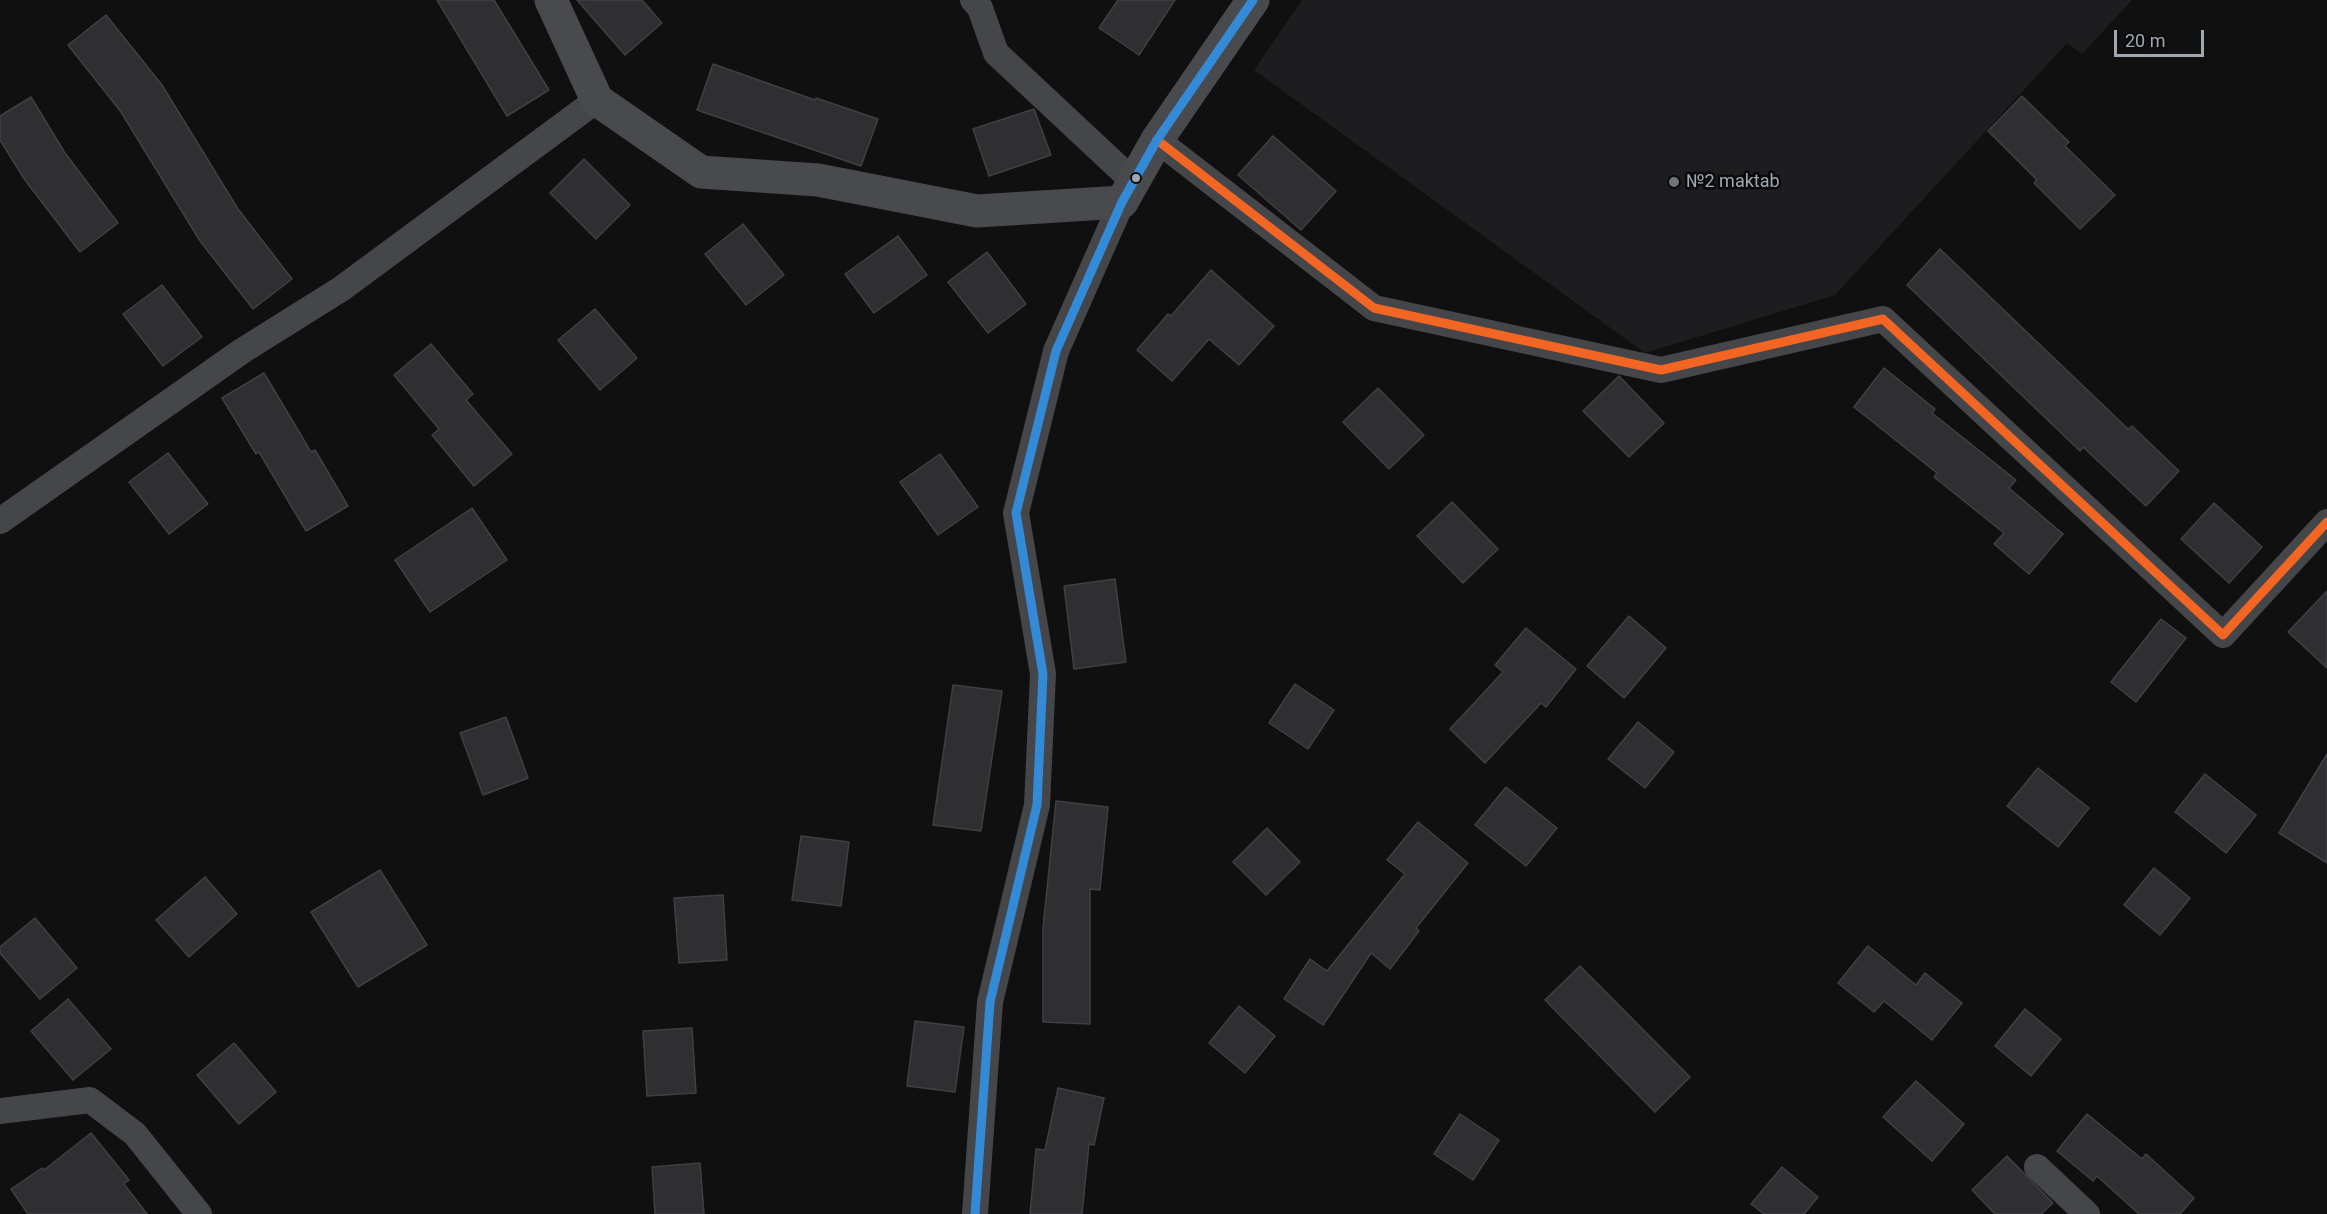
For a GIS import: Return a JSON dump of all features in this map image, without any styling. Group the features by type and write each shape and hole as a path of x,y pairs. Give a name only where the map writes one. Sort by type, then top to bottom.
{"street":[{"path":"550,0 597,100 701,172 818,180 977,211 1128,191"},
{"path":"973,0 980,8 996,52 1128,191"},
{"path":"975,1214 990,1002 1037,805 1043,674 1016,513 1056,351 1128,191 1157,140 1253,0"},
{"path":"0,521 242,351 341,289 597,100"},
{"path":"1157,140 1374,308 1661,370 1883,319 2223,635 2327,522"},
{"path":"0,1112 90,1100 135,1134 199,1214"},
{"path":"2037,1167 2087,1214"}],"shaded area":[{"name":"№2 maktab","path":"1302,0 2132,0 2082,54 2067,43 1835,295 1645,353 1254,70"}],"building":[{"path":"437,0 494,0 549,90 507,116"},
{"path":"577,0 642,0 662,23 625,55"},
{"path":"1118,0 1175,0 1139,55 1099,28"},
{"path":"106,15 162,85 238,209 292,279 253,309 200,241 121,112 68,45"},
{"path":"713,64 815,100 816,98 878,119 861,166 697,110"},
{"path":"2022,96 2069,142 2065,146 2115,195 2080,229 2034,183 2037,180 1988,131"},
{"path":"31,97 65,153 118,223 80,252 25,180 0,140 0,116"},
{"path":"1034,109 1051,155 989,176 973,129"},
{"path":"1273,136 1336,191 1301,230 1238,175"},
{"path":"584,159 630,205 596,239 550,193"},
{"path":"743,224 784,275 746,305 705,254"},
{"path":"898,236 927,275 874,313 845,274"},
{"path":"1940,249 2128,429 2132,426 2179,471 2146,506 2083,447 2080,451 1907,285"},
{"path":"987,252 1026,304 988,333 948,282"},
{"path":"1211,270 1274,326 1239,365 1209,339 1172,381 1137,350 1168,314 1171,316"},
{"path":"162,285 202,337 163,366 123,314"},
{"path":"595,309 637,358 600,390 558,340"},
{"path":"431,344 473,394 466,400 512,454 474,486 432,435 439,429 394,375"},
{"path":"1884,368 1935,409 1932,413 2016,480 2009,488 2063,534 2029,574 1994,544 2004,533 1934,477 1937,473 1854,407"},
{"path":"264,373 311,452 315,450 348,506 306,531 259,452 256,454 222,398"},
{"path":"1619,376 1664,423 1629,457 1583,411"},
{"path":"1378,388 1424,435 1389,469 1343,422"},
{"path":"168,453 208,504 169,534 129,482"},
{"path":"940,454 978,507 938,535 900,482"},
{"path":"1452,502 1498,549 1463,583 1417,536"},
{"path":"2214,503 2262,547 2229,583 2181,539"},
{"path":"472,508 507,560 430,612 395,560"},
{"path":"1115,579 1126,662 1074,669 1064,586"},
{"path":"2327,591 2327,668 2288,632"},
{"path":"1629,616 1666,648 1624,698 1587,666"},
{"path":"2161,619 2186,638 2136,702 2111,682"},
{"path":"1526,628 1576,669 1546,707 1541,703 1485,763 1450,729 1503,672 1495,665"},
{"path":"1295,684 1334,710 1308,749 1269,723"},
{"path":"953,685 1002,691 981,831 933,825"},
{"path":"506,717 528,778 483,795 460,733"},
{"path":"1638,722 1674,752 1645,788 1608,759"},
{"path":"2327,754 2327,863 2279,833"},
{"path":"2038,768 2089,808 2058,847 2007,806"},
{"path":"2205,774 2256,815 2226,853 2175,812"},
{"path":"1506,787 1557,828 1526,866 1475,825"},
{"path":"1056,801 1108,807 1100,890 1090,889 1090,1024 1043,1022 1043,928"},
{"path":"1418,822 1468,863 1416,928 1419,931 1390,969 1371,953 1323,1025 1284,999 1310,959 1327,971 1405,874 1387,860"},
{"path":"1267,828 1300,862 1266,895 1233,862"},
{"path":"801,836 849,842 841,906 792,900"},
{"path":"2154,868 2190,898 2160,935 2124,905"},
{"path":"380,870 427,945 358,987 311,912"},
{"path":"205,877 237,914 189,957 156,920"},
{"path":"723,895 727,960 679,963 674,898"},
{"path":"35,918 77,968 40,999 0,953 0,947"},
{"path":"1868,946 1916,985 1925,973 1962,1003 1932,1040 1884,1001 1874,1012 1838,983"},
{"path":"1580,966 1690,1077 1655,1112 1545,1000"},
{"path":"68,999 111,1049 73,1080 31,1031"},
{"path":"1239,1006 1275,1036 1245,1073 1209,1043"},
{"path":"2025,1009 2061,1039 2031,1076 1995,1046"},
{"path":"915,1021 964,1027 955,1092 907,1086"},
{"path":"692,1028 696,1093 647,1096 643,1031"},
{"path":"234,1043 276,1092 239,1124 197,1075"},
{"path":"1916,1081 1964,1124 1932,1161 1883,1117"},
{"path":"1058,1088 1104,1098 1094,1145 1089,1144 1082,1214 1030,1214 1036,1149 1045,1150"},
{"path":"1460,1114 1499,1140 1473,1180 1434,1154"},
{"path":"2087,1114 2142,1159 2146,1154 2194,1198 2180,1214 2139,1214 2097,1176 2093,1181 2057,1151"},
{"path":"91,1133 129,1180 124,1184 147,1214 28,1214 11,1189 42,1168 44,1170"},
{"path":"2007,1156 2053,1203 2041,1214 1995,1214 1972,1190"},
{"path":"700,1163 704,1214 655,1214 652,1167"},
{"path":"1782,1167 1818,1197 1804,1214 1764,1214 1751,1204"}],"transit line":[{"path":"975,1214 990,1002 1037,805 1043,674 1016,513 1056,351 1122,202 1157,140 1253,0"},
{"path":"1157,140 1374,308 1661,370 1883,319 2223,635 2327,522"}],"place":[{"name":"№2 maktab","path":"1674,182"}]}
